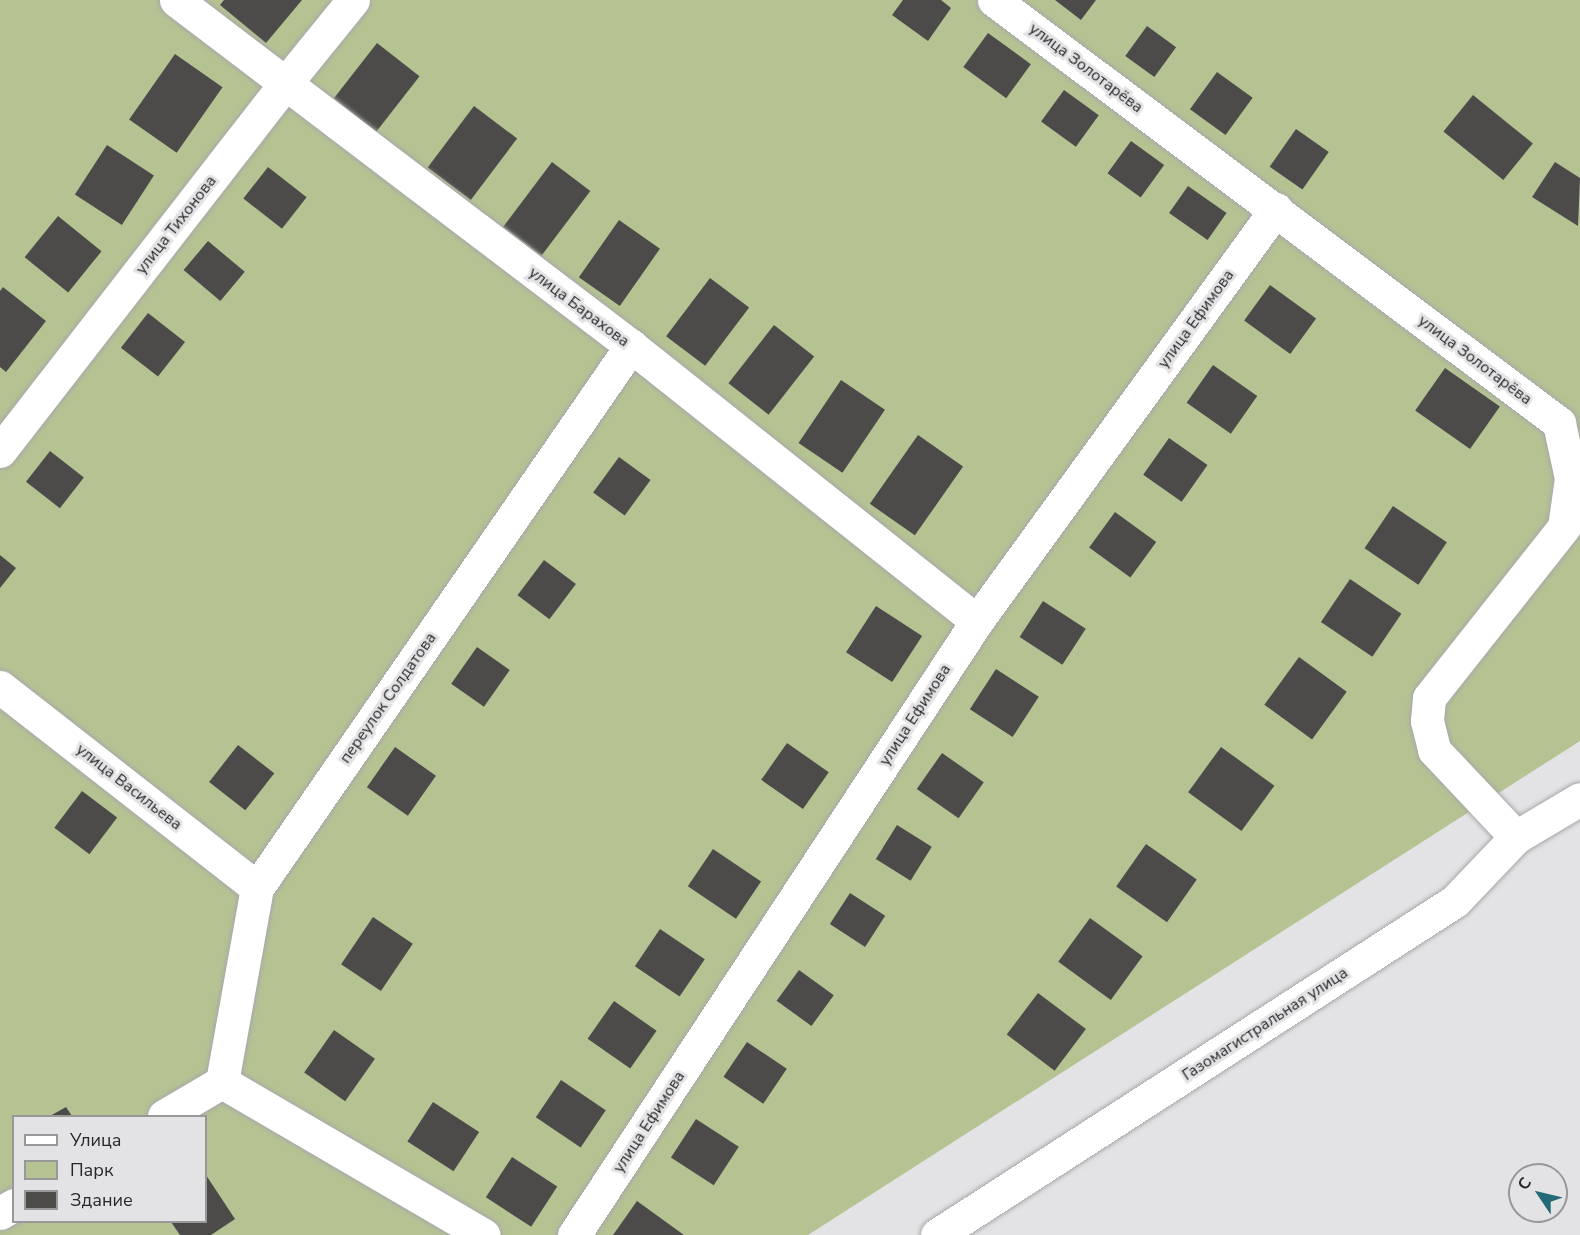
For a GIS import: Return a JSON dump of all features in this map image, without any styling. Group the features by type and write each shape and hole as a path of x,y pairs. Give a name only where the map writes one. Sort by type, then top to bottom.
{"street":[{"name":"улица Барахова","path":"176,0 632,346 978,621"},
{"name":"улица Тихонова","path":"0,452 285,84 353,0"},
{"name":"улица Золотарёва","path":"994,0 1559,423 1571,478 1564,527 1429,698 1427,721 1434,750 1516,837"},
{"name":"улица Ефимова","path":"574,1235 978,621 1276,209"},
{"name":"переулок Солдатова","path":"222,1082 257,888 632,346"},
{"name":"улица Васильева","path":"0,687 257,888"},
{"name":"Газомагистральная улица","path":"938,1235 1455,901 1516,837 1580,799"},
{"path":"166,1115 222,1082 484,1235"}],"green space":[{"path":"0,0 1580,0 1580,741 808,1235 0,1235"}],"building":[{"path":"224,0 302,0 266,43 220,5"},
{"path":"903,0 941,0 951,8 928,41 892,15"},
{"path":"1055,0 1096,0 1081,20"},
{"path":"1147,26 1176,47 1154,77 1125,56"},
{"path":"988,33 1031,64 1006,98 963,67"},
{"path":"377,43 420,76 376,131 334,98"},
{"path":"175,54 223,87 177,153 129,120"},
{"path":"1217,72 1253,98 1226,135 1190,109"},
{"path":"1064,90 1099,115 1076,147 1041,122"},
{"path":"1473,95 1533,143 1503,180 1443,132"},
{"path":"474,106 517,138 471,200 428,167"},
{"path":"1296,129 1329,152 1302,190 1270,167"},
{"path":"1131,141 1164,165 1141,197 1107,173"},
{"path":"107,145 154,175 122,225 75,194"},
{"path":"552,162 590,191 542,256 503,227"},
{"path":"1555,162 1580,178 1578,226 1532,197"},
{"path":"268,167 307,197 282,229 243,199"},
{"path":"1188,186 1227,213 1208,240 1169,213"},
{"path":"58,216 102,251 68,292 25,257"},
{"path":"619,220 660,249 620,306 579,277"},
{"path":"208,241 245,272 220,301 184,270"},
{"path":"710,278 749,307 705,366 666,336"},
{"path":"1270,285 1316,319 1290,354 1244,321"},
{"path":"3,287 46,321 6,372 0,367 0,291"},
{"path":"148,313 185,342 158,377 121,348"},
{"path":"774,325 814,356 769,415 728,383"},
{"path":"1213,365 1257,396 1231,434 1187,403"},
{"path":"1445,368 1500,406 1470,449 1415,411"},
{"path":"841,380 885,410 842,473 799,443"},
{"path":"918,435 963,467 915,535 870,504"},
{"path":"1169,438 1208,465 1182,502 1143,475"},
{"path":"50,451 84,477 60,508 26,482"},
{"path":"619,457 651,480 625,516 593,493"},
{"path":"1393,506 1447,542 1418,585 1364,548"},
{"path":"1115,512 1156,542 1130,578 1089,548"},
{"path":"0,555 16,568 0,588"},
{"path":"544,560 576,584 549,619 518,595"},
{"path":"1350,579 1401,614 1372,657 1321,622"},
{"path":"1043,601 1086,629 1062,665 1020,637"},
{"path":"876,606 922,636 892,682 846,652"},
{"path":"477,647 510,670 484,707 451,684"},
{"path":"1299,657 1347,692 1312,739 1264,705"},
{"path":"996,669 1039,697 1013,737 970,709"},
{"path":"787,743 829,772 803,809 761,780"},
{"path":"238,745 274,773 245,810 209,782"},
{"path":"395,747 436,776 408,816 367,787"},
{"path":"1221,747 1274,786 1241,831 1188,792"},
{"path":"942,753 984,782 959,818 917,789"},
{"path":"82,791 117,817 89,854 54,828"},
{"path":"897,825 932,847 911,881 876,859"},
{"path":"1146,844 1197,880 1167,922 1116,887"},
{"path":"713,849 761,881 736,919 688,886"},
{"path":"850,893 885,916 865,947 830,924"},
{"path":"373,917 413,944 381,991 341,964"},
{"path":"1090,918 1143,956 1111,1000 1058,962"},
{"path":"660,929 705,959 680,997 635,966"},
{"path":"799,970 834,995 811,1026 777,1001"},
{"path":"1038,993 1086,1029 1055,1071 1007,1035"},
{"path":"614,1001 657,1031 630,1069 588,1039"},
{"path":"334,1030 375,1059 345,1101 304,1073"},
{"path":"747,1042 787,1069 763,1104 724,1077"},
{"path":"561,1080 606,1110 581,1148 536,1117"},
{"path":"433,1102 479,1132 454,1171 407,1141"},
{"path":"66,1107 71,1115 52,1115"},
{"path":"696,1119 739,1147 714,1185 671,1158"},
{"path":"512,1157 557,1186 531,1227 486,1197"},
{"path":"207,1177 235,1219 211,1235 180,1235 172,1223 207,1223"},
{"path":"637,1201 684,1235 613,1235"}]}
